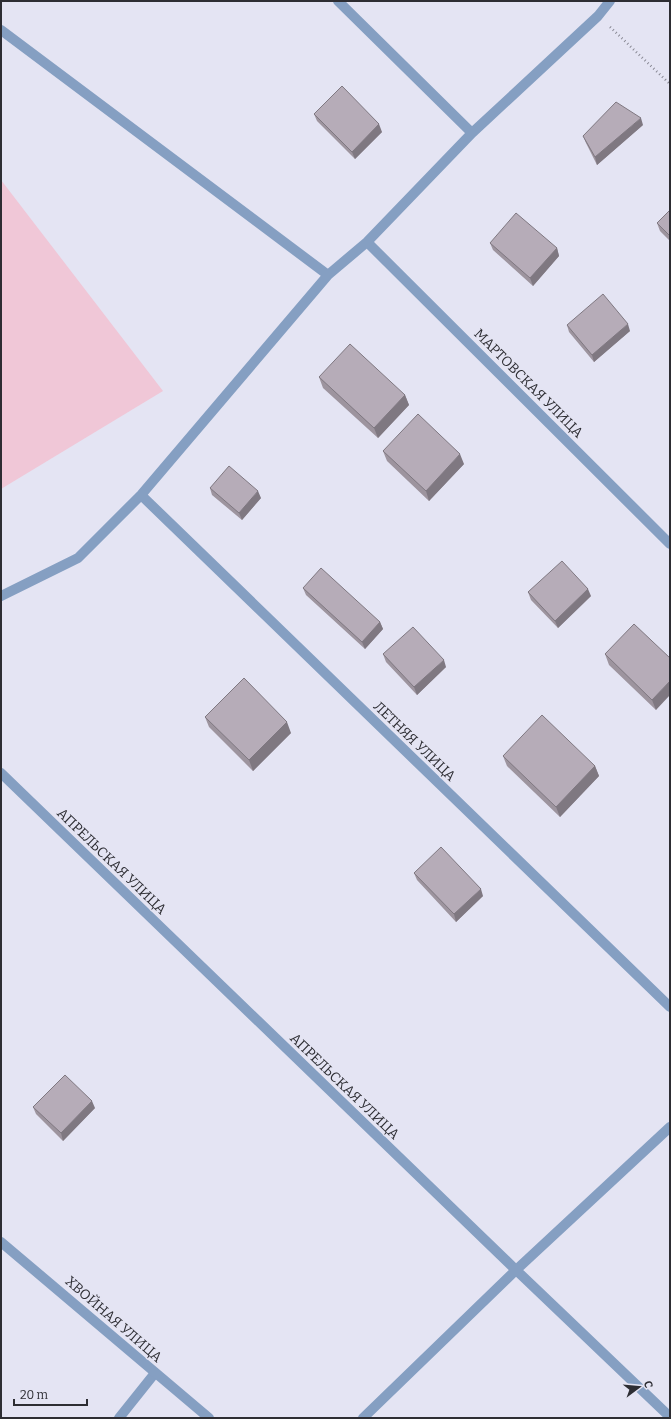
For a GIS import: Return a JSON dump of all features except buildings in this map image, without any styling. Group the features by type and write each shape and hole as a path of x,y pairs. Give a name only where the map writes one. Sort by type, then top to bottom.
{"street":[{"path":"338,1 472,133"},
{"path":"1,596 78,558 141,495 328,275 367,242 472,133 598,16 610,1"},
{"path":"1,30 328,275"},
{"name":"МАРТОВСКАЯ УЛИЦА","path":"367,242 670,544"},
{"name":"ЛЕТНЯЯ УЛИЦА","path":"141,495 670,1007"},
{"name":"АПРЕЛЬСКАЯ УЛИЦА","path":"1,773 670,1417"},
{"path":"363,1418 516,1270 670,1127"},
{"name":"ХВОЙНАЯ УЛИЦА","path":"1,1242 208,1418"},
{"path":"119,1418 154,1373"}],"path":[{"path":"598,16 670,84"}],"shaded area":[{"path":"1,180 163,391 1,489"}]}
